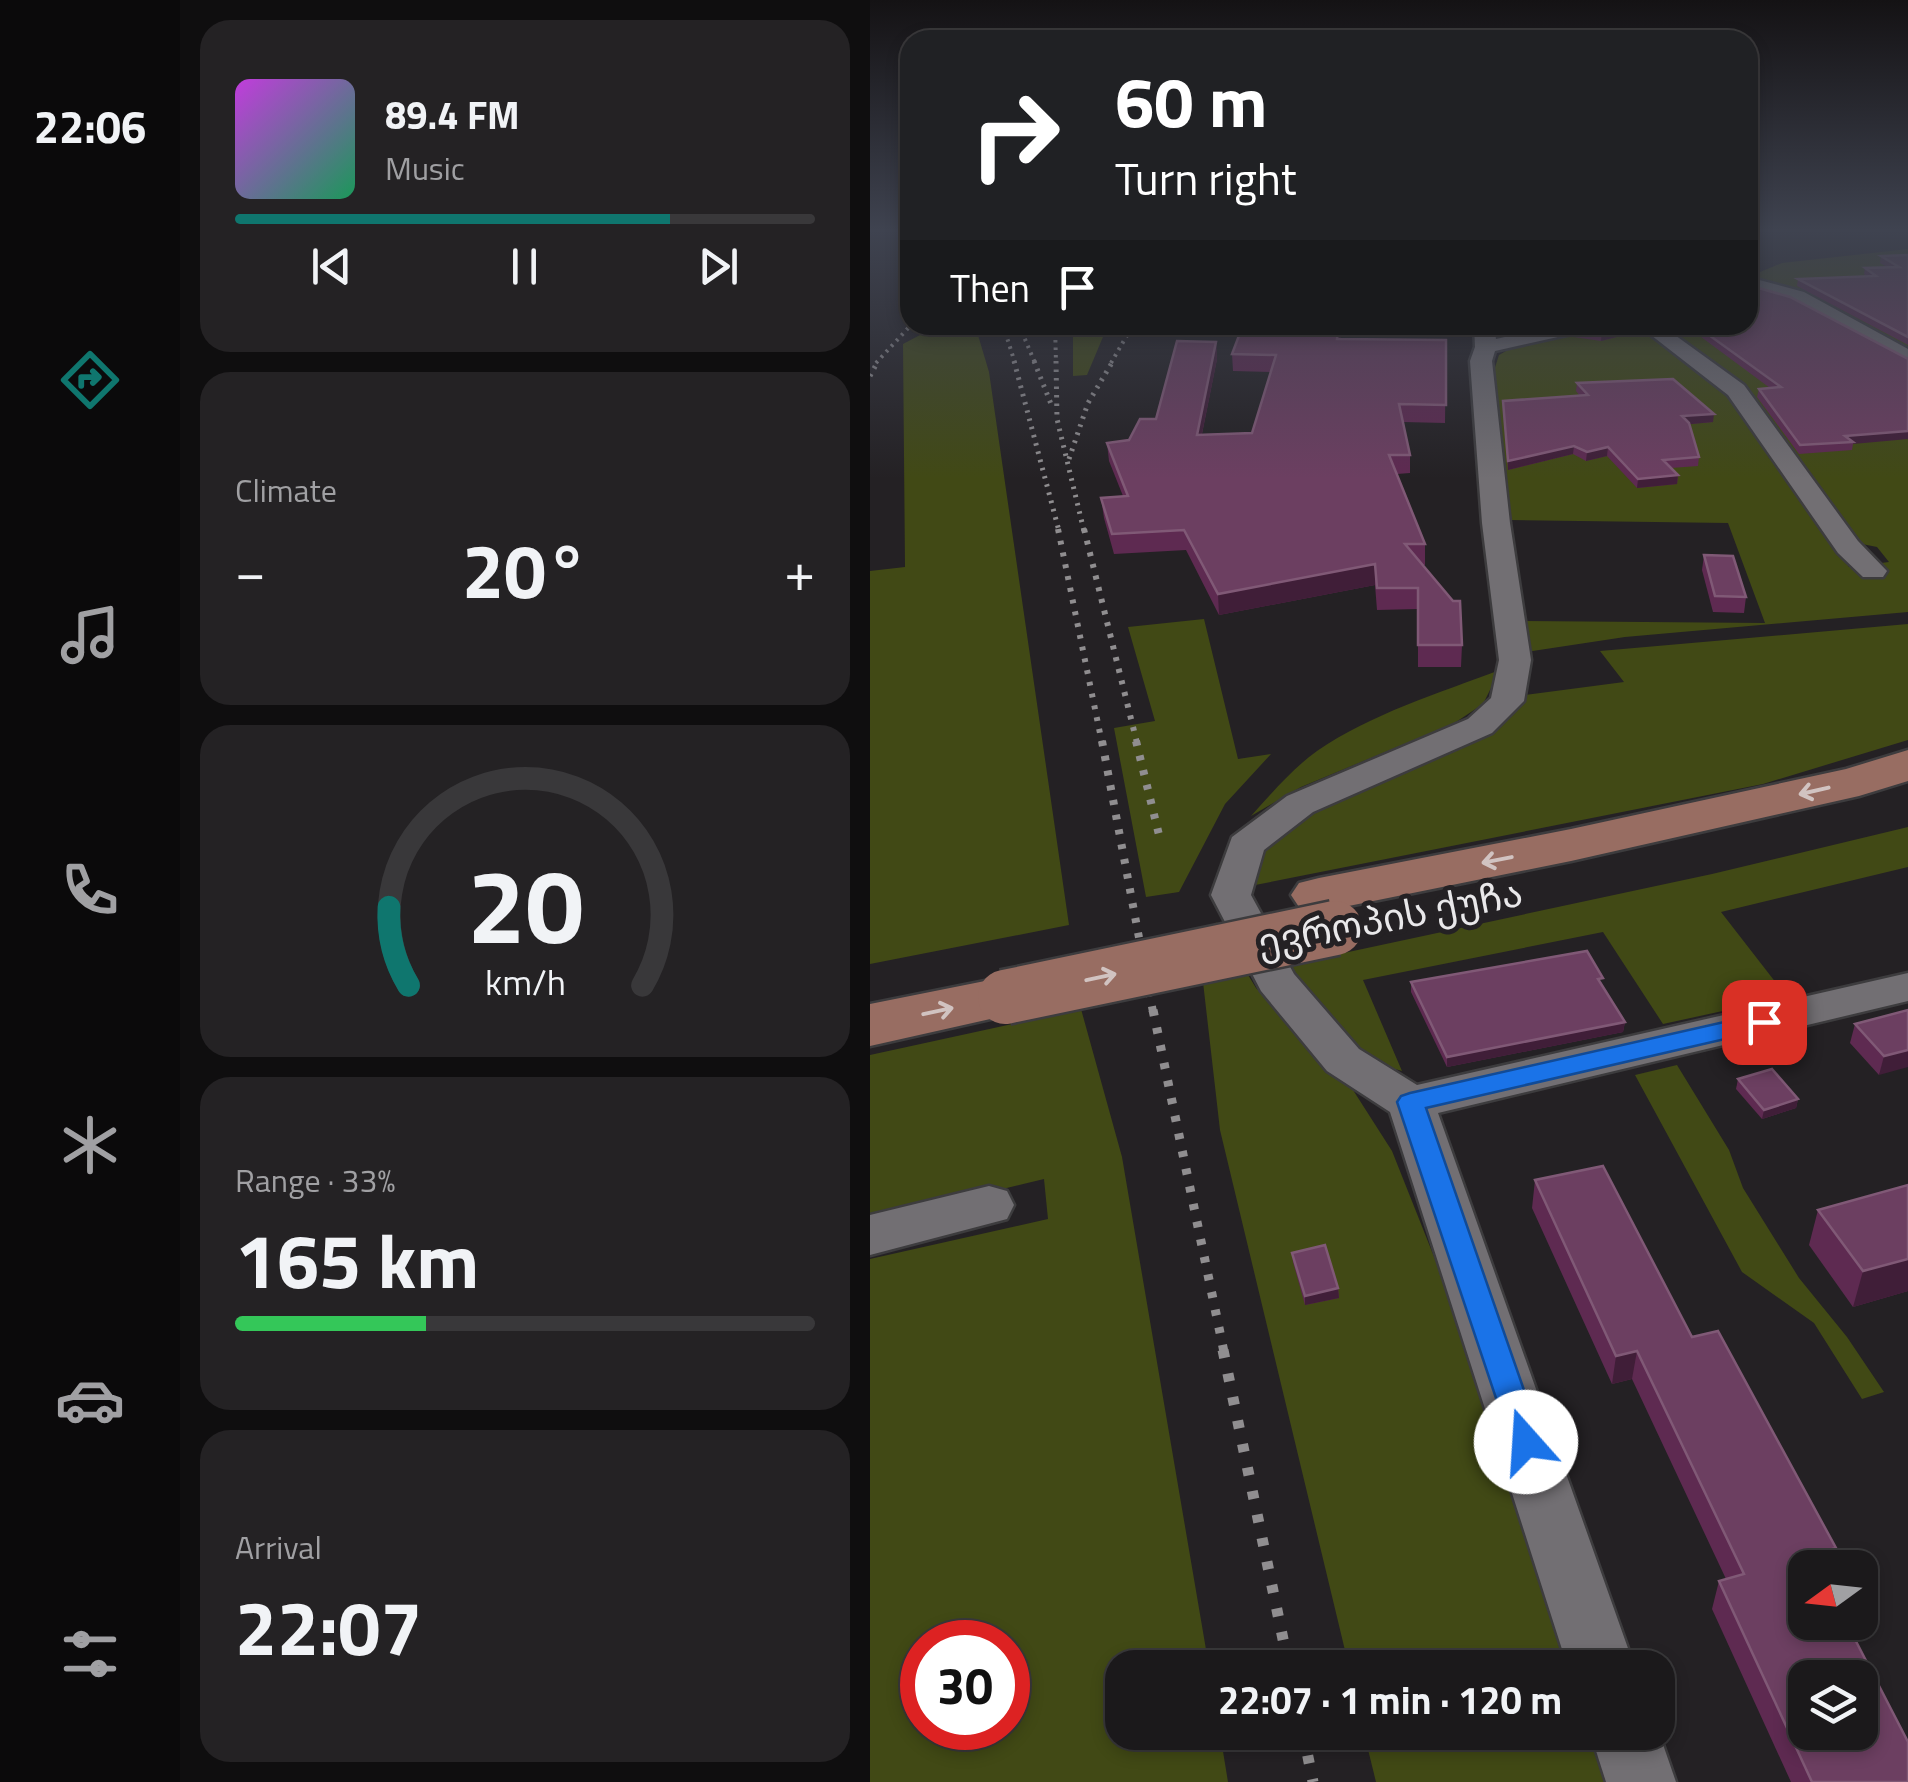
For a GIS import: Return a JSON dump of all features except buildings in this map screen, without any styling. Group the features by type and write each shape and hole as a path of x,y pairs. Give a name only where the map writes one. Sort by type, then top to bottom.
{"main road":[{"name":"ევროპის ქუჩა","path":"870,986 1001,978 1327,912 1667,824 1859,781 1908,764"},
{"name":"ევროპის ქუჩა","path":"1327,912 1664,863 1908,803"},
{"name":"ევროპის ქუჩა","path":"870,1025 1001,978"}],"street":[{"path":"1828,313 1908,358"},
{"path":"1662,335 1736,390 1848,547 1873,571"},
{"path":"1485,336 1481,361 1496,523 1515,660 1508,701 1480,726 1300,804 1246,845 1231,896 1276,981 1343,1060 1410,1102 1596,1650"},
{"path":"1410,1102 1908,988"},
{"path":"870,1235 989,1206"},
{"path":"1630,1750 1641,1782"}],"green space":[{"path":"1758,313 1812,313 1908,363 1908,612 1625,637 1526,652 1520,621 1765,623 1728,523 1510,520 1490,383 1499,355 1513,347 1558,335 1657,335 1729,389 1849,567 1889,562 1877,547 1862,544 1744,389 1673,335 1758,335"},
{"path":"1827,313 1908,313 1908,355"},
{"path":"920,335 978,335 989,372 1069,925 870,964 870,571 905,567 903,344"},
{"path":"1073,335 1104,335 1087,375 1073,376"},
{"path":"1204,619 1238,759 1271,754 1225,804 1179,892 1146,897 1114,728 1155,721 1128,627"},
{"path":"1908,624 1908,740 1763,784 1245,887 1264,844 1316,803 1525,695 1624,682 1600,651"},
{"path":"1500,670 1483,704 1453,724 1301,787 1251,816 1299,766 1338,738 1406,705"},
{"path":"1908,827 1908,867 1721,912 1787,997 1663,1024 1603,932 1363,980 1402,1071 1357,1058 1283,966 1712,874"},
{"path":"1216,922 1256,988 1353,1090 1392,1151 1524,1483 1577,1650 1345,1650 1220,1130 1203,982"},
{"path":"1081,1009 1122,1157 1206,1650 1105,1650 1105,1750 1223,1750 1228,1782 870,1782 870,1259 1048,1219 1044,1179 870,1221 870,1055"},
{"path":"1677,1065 1729,1150 1743,1188 1799,1278 1847,1337 1884,1392 1862,1399 1814,1323 1742,1272 1635,1075"},
{"path":"1368,1750 1608,1750 1618,1782 1376,1782"}],"railway":[{"path":"876,363 902,335"},
{"path":"1006,335 1015,363"},
{"path":"1023,335 1035,363"},
{"path":"1055,335 1056,363"},
{"path":"1111,363 1127,335"},
{"path":"870,376 878,361"},
{"path":"1014,361 1059,531"},
{"path":"1034,361 1051,404"},
{"path":"1056,361 1057,419 1084,531"},
{"path":"1069,459 1088,403 1113,361"},
{"path":"1058,529 1102,743"},
{"path":"1084,529 1137,743"},
{"path":"1102,741 1153,1012"},
{"path":"1136,741 1161,843"},
{"path":"1153,1010 1224,1352"},
{"path":"1223,1350 1285,1650"},
{"path":"1307,1750 1313,1782"}],"route":[{"path":"1526,1442 1410,1102 1764,1022"}]}
